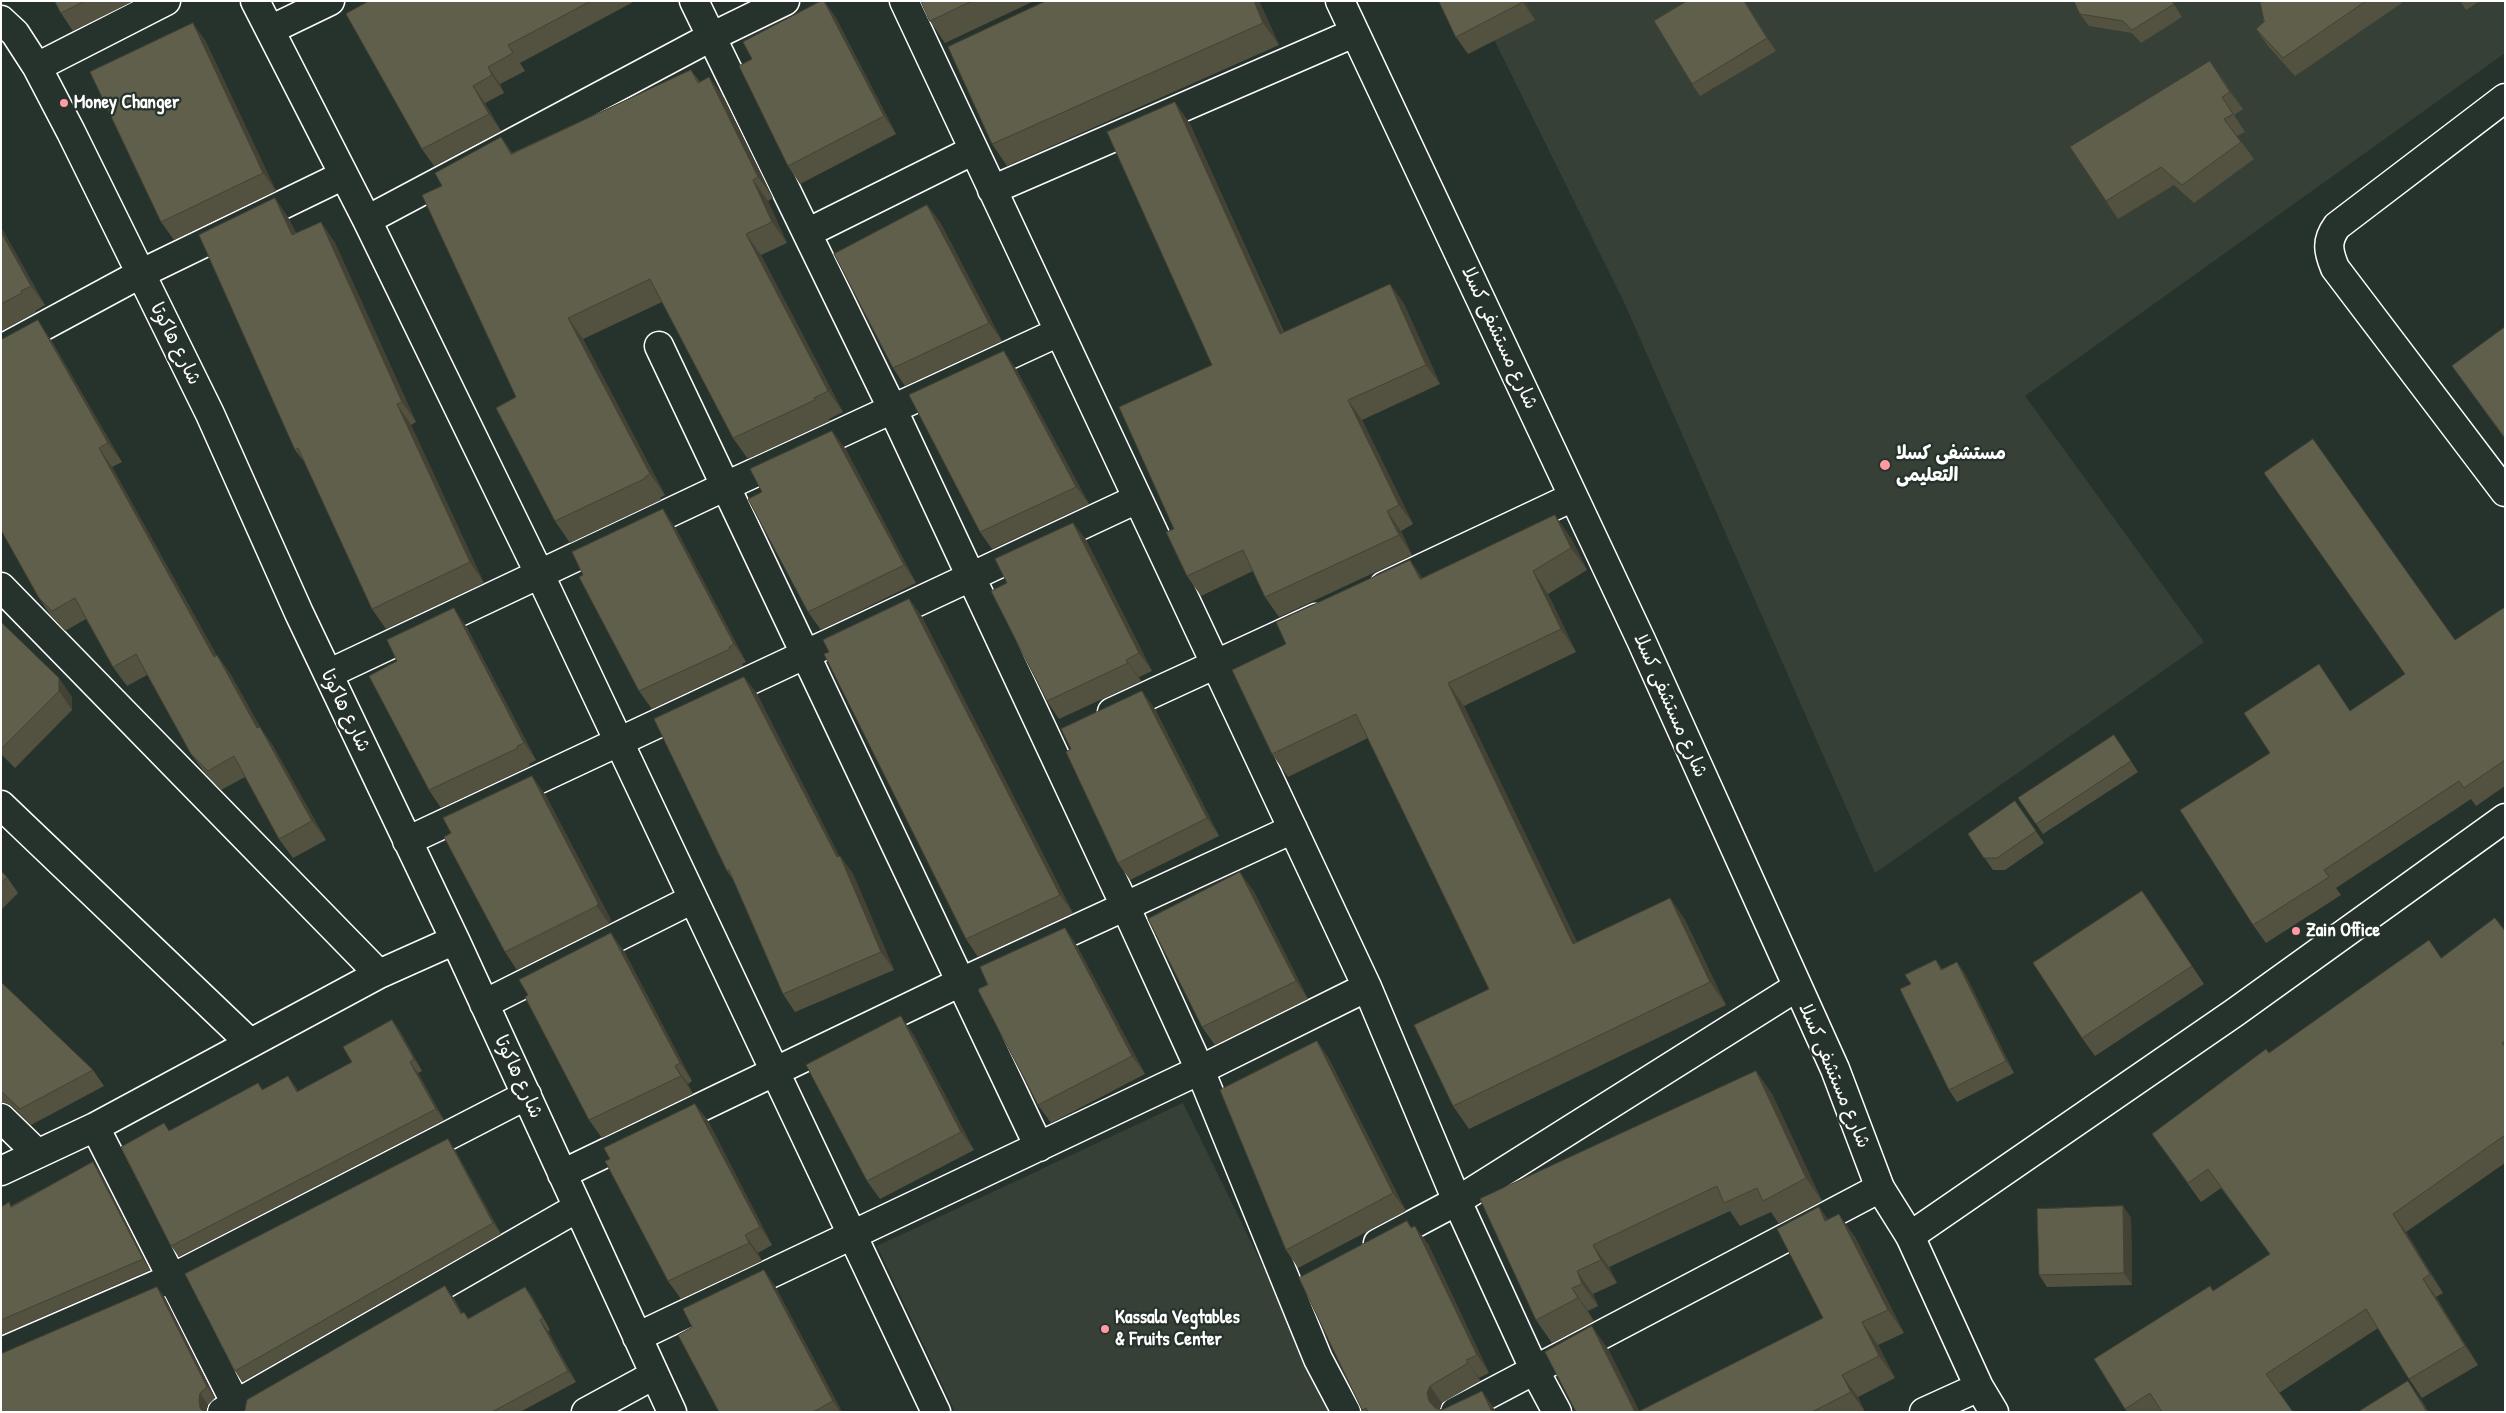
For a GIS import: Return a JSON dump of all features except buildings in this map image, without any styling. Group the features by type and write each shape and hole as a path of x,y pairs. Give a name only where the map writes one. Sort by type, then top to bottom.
{"street":[{"path":"37,67 166,1"},
{"path":"255,1 367,220 540,575 776,1072 928,1409"},
{"path":"270,30 330,1"},
{"path":"694,1 892,408 1125,906 1200,1070 1318,1359 1346,1412"},
{"path":"367,220 711,37 785,1"},
{"path":"904,1 1367,987 1457,1201 1535,1371 1557,1412"},
{"name":"شارع مستشفى كسلا","path":"1340,1 1645,649 1835,1070 1880,1188 1910,1236 1978,1387 1994,1412"},
{"name":"شارع هاكوتا","path":"6,30 37,67 72,132 210,414 328,674 407,842 456,940 672,1412"},
{"path":"992,190 1354,33"},
{"path":"934,65 960,53"},
{"path":"2505,98 2337,226 2329,237 2328,252 2335,268 2505,492"},
{"path":"807,233 974,150"},
{"path":"1,349 140,274 344,175"},
{"path":"328,674 892,408 1059,332"},
{"path":"659,346 1038,1147"},
{"path":"1047,742 1216,665 1573,497"},
{"path":"407,842 1137,499"},
{"path":"1,587 379,974"},
{"path":"1,805 250,1043"},
{"path":"1910,1236 2226,1019 2505,818"},
{"path":"562,1174 961,982 1293,829"},
{"path":"484,1004 694,899"},
{"path":"1,1171 95,1127 379,974 456,940"},
{"path":"637,1336 1200,1070 1367,987"},
{"path":"1352,1257 1457,1201 1797,987"},
{"path":"1,1352 172,1278 527,1095"},
{"path":"1,1118 37,1153"},
{"path":"95,1127 172,1278 233,1409 577,1208"},
{"path":"1455,1412 1880,1188"},
{"path":"1290,1290 1316,1276"},
{"path":"586,1412 654,1375"},
{"path":"1924,1412 1978,1387"}],"shaded area":[{"name":"مستشفى كسلا التعليمى","path":"1475,1 2505,1 2505,53 2025,396 2204,642 1875,873 1624,302"},
{"name":"Kassala Vegtables & Fruits Center","path":"1183,1103 1334,1412 955,1412 877,1246"}],"place":[{"name":"Money Changer","path":"64,103"},
{"name":"مستشفى كسلا التعليمى","path":"1885,465"},
{"name":"Zain Office","path":"2296,931"},
{"name":"Kassala Vegtables & Fruits Center","path":"1105,1329"}]}
